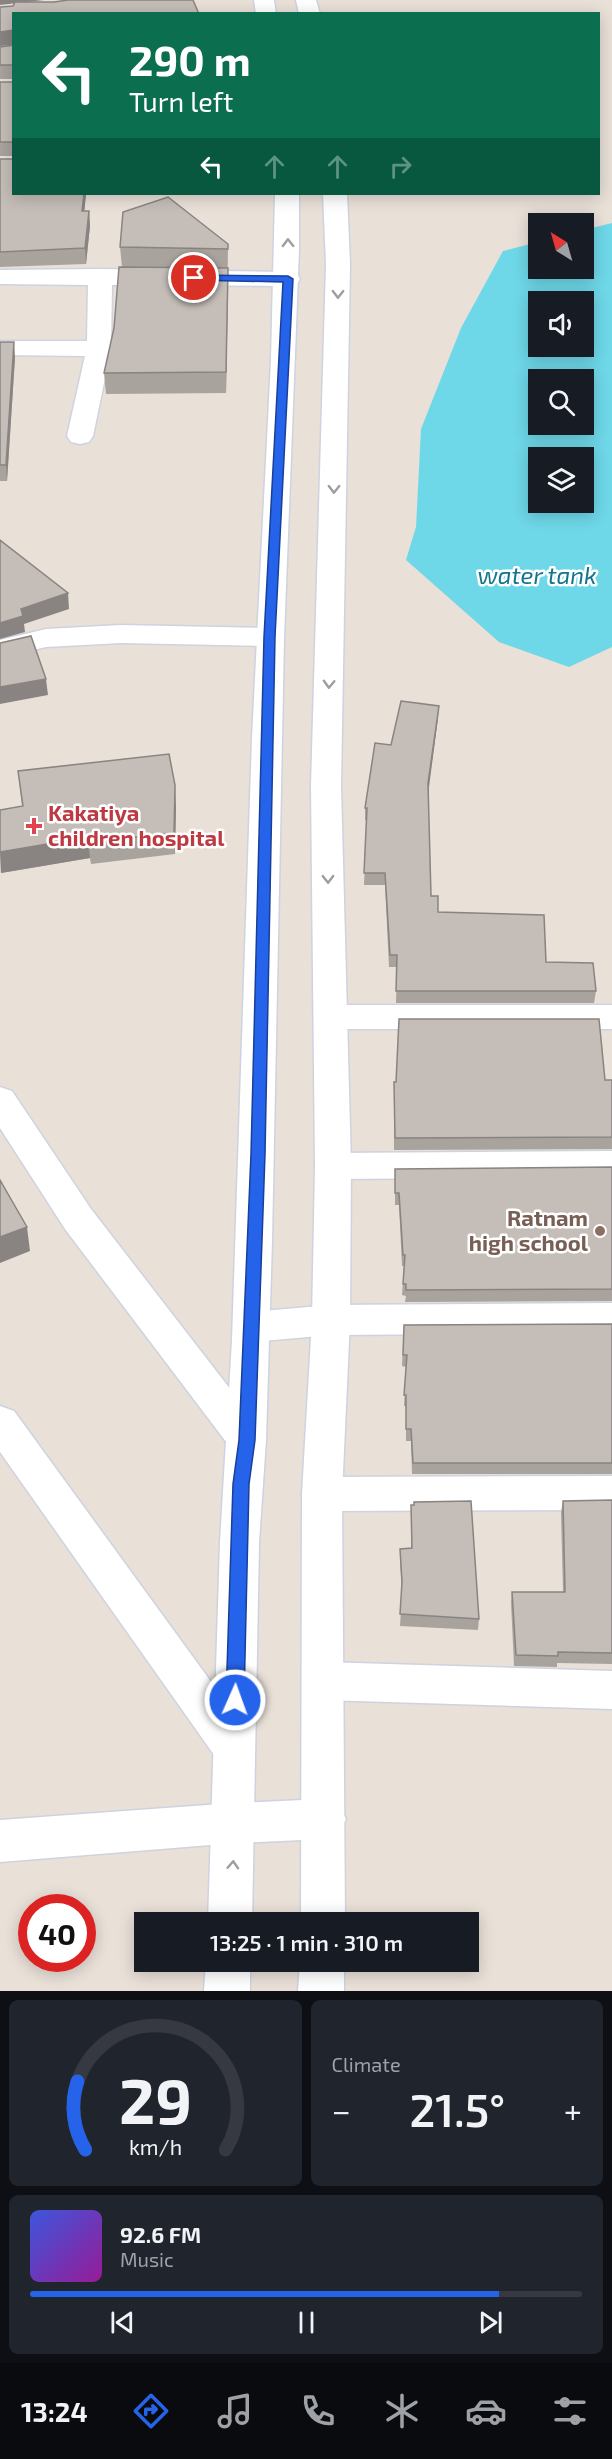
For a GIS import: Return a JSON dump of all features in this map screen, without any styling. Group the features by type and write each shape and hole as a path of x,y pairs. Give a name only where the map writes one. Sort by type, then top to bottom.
{"street":[{"path":"231,1912 235,1822 234,1748 241,1484 247,1440 252,1328 270,637 288,279 287,195"},
{"path":"323,1912 322,1494 332,1320 333,1166 326,786 338,275 335,195"},
{"path":"80,436 99,349 100,276"},
{"path":"0,277 288,279"},
{"path":"0,348 99,349"},
{"path":"0,649 46,638 121,634 270,637"},
{"path":"330,1017 612,1017"},
{"path":"0,1100 78,1219 247,1440"},
{"path":"333,1166 612,1164"},
{"path":"252,1328 332,1320 612,1318"},
{"path":"0,1422 234,1748"},
{"path":"322,1494 612,1493"},
{"path":"323,1680 612,1690"},
{"path":"0,1841 235,1822 324,1819"},
{"path":"227,1991 228,1972"},
{"path":"321,1991 322,1972"}],"water":[{"name":"water tank","path":"612,223 612,647 569,667 499,642 406,560 416,527 421,429 461,328 503,251 528,245 528,279 594,279 594,228"}],"building":[{"path":"193,0 198,12 12,12 12,30 0,32 0,7 13,6 15,2"},
{"path":"12,45 12,65 0,65 0,47"},
{"path":"0,82 12,82 12,142 0,142"},
{"path":"0,159 12,159 12,195 84,195 82,211 89,211 85,248 0,252"},
{"path":"168,197 228,244 228,249 120,247 123,212"},
{"path":"119,267 228,268 226,372 104,373 114,328"},
{"path":"0,342 14,342 6,465 0,465"},
{"path":"0,540 68,593 21,609 23,616 0,623"},
{"path":"31,636 46,679 0,687 0,643"},
{"path":"401,701 439,706 428,783 431,896 438,896 438,912 544,915 546,962 593,963 596,991 396,991 397,955 390,955 385,873 364,873 367,808 365,808 375,743 391,745"},
{"path":"169,754 175,785 174,833 89,842 88,837 0,852 0,810 23,806 18,771"},
{"path":"399,1019 599,1019 605,1080 612,1080 612,1137 395,1138 394,1082 396,1082"},
{"path":"612,1167 612,1289 406,1290 406,1284 403,1284 405,1255 403,1255 399,1193 395,1193 395,1169"},
{"path":"0,1180 27,1227 0,1237"},
{"path":"612,1324 612,1463 413,1463 411,1429 406,1429 406,1395 404,1395 407,1355 403,1355 404,1325"},
{"path":"612,1500 612,1653 558,1652 558,1656 516,1655 512,1592 565,1592 563,1501"},
{"path":"471,1501 479,1619 400,1614 402,1582 400,1549 412,1548 411,1505 414,1505 414,1502"}],"place":[{"name":"Kakatiya children hospital","path":"34,826"},
{"name":"Ratnam high school","path":"600,1231"}],"route":[{"path":"194,278 288,279 270,637 258,1154 247,1440 241,1484 235,1700"}]}
